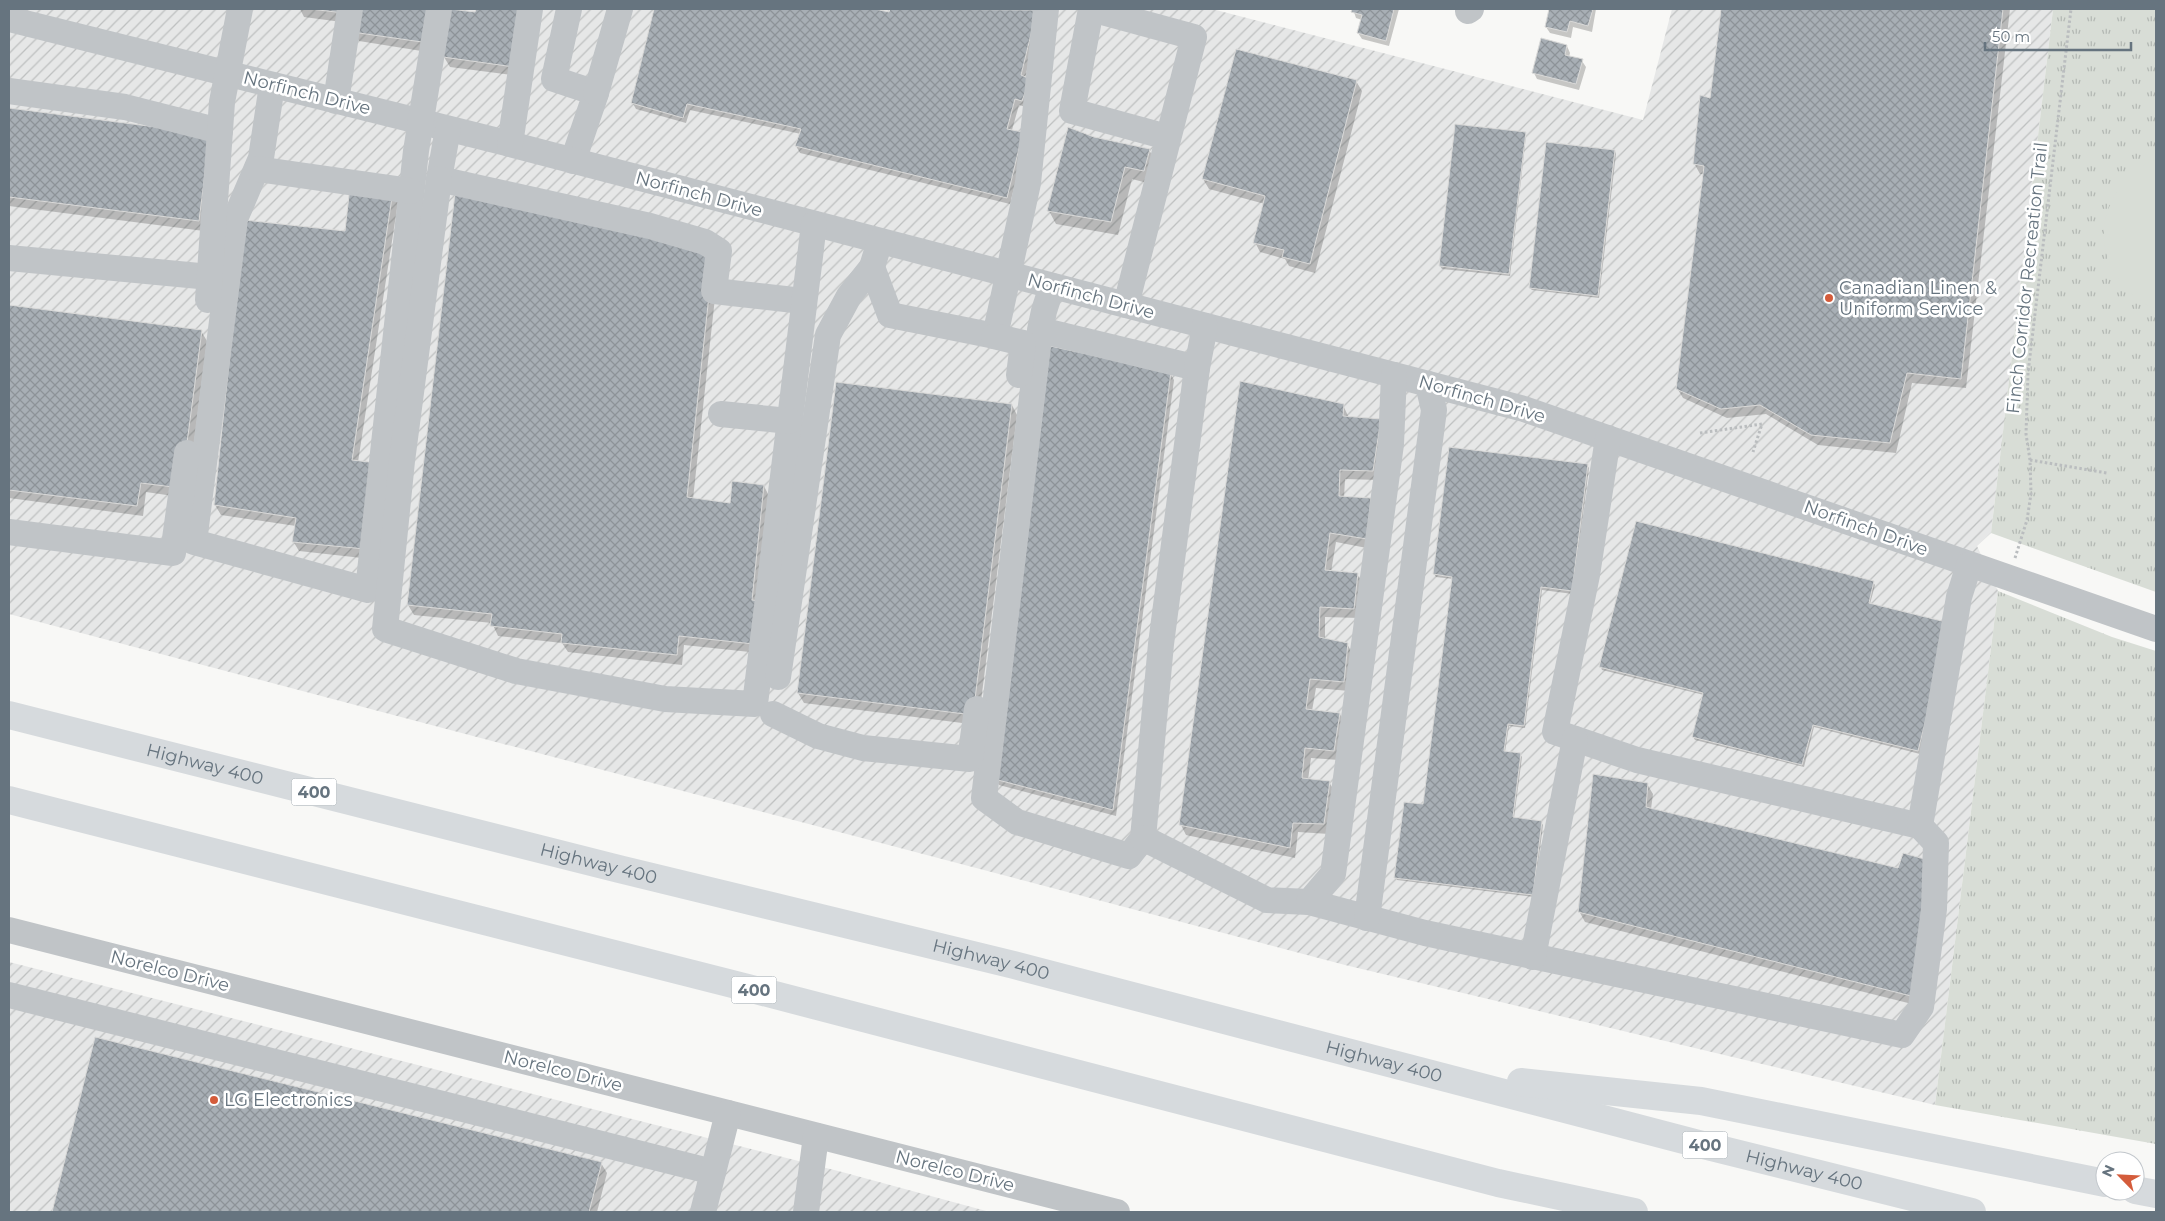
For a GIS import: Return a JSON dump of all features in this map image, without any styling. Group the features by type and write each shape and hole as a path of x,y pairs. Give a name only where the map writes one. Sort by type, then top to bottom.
{"highway":[{"name":"Highway 400","path":"9,715 619,869 1014,965 1439,1074 1695,1143 1972,1212"},
{"name":"400","path":"9,800 729,983 1498,1184 1634,1212"},
{"path":"1439,1074 1701,1101 2095,1182"},
{"path":"1498,1184 1575,1212"}],"street":[{"path":"9,532 173,554 208,308 222,102 240,9"},
{"path":"336,101 350,9"},
{"path":"272,85 261,158 235,219 194,542 368,590 411,191 420,122 440,9"},
{"path":"510,144 530,9"},
{"path":"569,9 554,79 596,93"},
{"path":"573,161 596,93 620,9"},
{"path":"994,336 1028,183 1046,9"},
{"path":"1126,305 1167,137 1194,37 1091,9 1072,110 1167,137"},
{"name":"Norfinch Drive","path":"9,19 510,144 1524,409 1808,506 2072,602 2156,629"},
{"path":"9,92 125,107 220,131"},
{"path":"448,129 439,179 402,461 384,629 516,671 665,699 764,709 818,736 863,748 970,759 1034,339 1052,286"},
{"path":"257,169 411,191"},
{"path":"439,179 612,217 705,242 719,251 714,291 804,301"},
{"path":"764,709 763,655 789,421 814,224"},
{"path":"764,709 828,336 849,296 872,267 880,241"},
{"path":"9,258 210,278"},
{"path":"872,267 890,315 994,336 1034,339 1196,368"},
{"path":"1034,339 984,798 1017,822 1129,856 1143,838 1162,644 1196,368 1205,326"},
{"path":"1309,902 1333,874 1391,444 1394,375"},
{"path":"1368,918 1434,410 1428,384"},
{"path":"720,414 789,421"},
{"path":"1143,838 1267,900 1309,902 1425,934 1902,1035 1921,1007 1934,909 1936,842 1920,826 1637,760 1555,732 1587,575 1608,438"},
{"path":"1386,478 1424,482"},
{"path":"1920,826 1959,597 1969,565"},
{"path":"1533,957 1575,739"},
{"name":"Norelco Drive","path":"9,930 1117,1212"},
{"path":"9,995 713,1172"},
{"path":"703,1212 728,1113"},
{"path":"806,1212 816,1136"}],"path":[{"name":"Finch Corridor Recreation Trail","path":"2007,577 2027,520 2031,494 2030,460 2026,434 2028,373 2071,9"},
{"path":"1700,433 1762,424 1753,452"},
{"path":"2030,460 2107,473"}],"shaded area":[{"path":"9,9 1212,9 1643,120 1672,9 2053,9 1991,533 1977,546 1998,591 1935,1105 1345,965 9,614"},
{"path":"9,962 842,1172 990,1212 9,1212"}],"green space":[{"path":"2053,9 2156,9 2156,592 1991,533"},
{"path":"2156,159 2156,308 2143,303 2135,297 2116,275 2105,249 2104,236 2108,209 2114,196 2130,175 2146,163"},
{"path":"1998,591 2112,637 2156,651 2156,1144 1935,1105"}],"building":[{"path":"310,9 344,9 344,13"},
{"path":"355,9 434,9 429,43 352,32"},
{"path":"450,9 475,12 476,9 522,9 514,67 443,57"},
{"path":"654,9 875,9 889,12 890,9 1037,10 1021,75 1030,79 1022,101 1015,99 1007,129 1023,132 1007,198 795,146 801,129 687,104 683,118 631,103"},
{"path":"1352,9 1394,9 1386,41 1357,33 1362,15 1351,12"},
{"path":"1549,9 1593,9 1588,26 1570,21 1567,32 1545,27"},
{"name":"Canadian Linen & Uniform Service","path":"1721,9 2003,9 1961,379 1907,373 1890,443 1811,435 1760,405 1721,409 1676,389 1704,166 1693,164 1700,95 1710,98"},
{"path":"1541,38 1567,45 1565,55 1583,59 1576,84 1532,73"},
{"path":"1236,49 1357,80 1310,264 1282,257 1284,250 1253,243 1265,196 1202,179"},
{"path":"9,108 210,134 199,221 9,197"},
{"path":"1455,124 1526,132 1509,274 1439,266"},
{"path":"1068,127 1094,137 1150,149 1144,171 1125,167 1111,222 1047,211"},
{"path":"1546,142 1615,150 1598,296 1529,288"},
{"path":"350,186 393,191 352,460 377,463 365,549 292,542 296,518 214,505 244,220 345,231"},
{"path":"455,193 714,250 687,497 730,503 732,481 764,485 752,600 768,602 763,645 679,636 677,655 561,643 562,634 490,626 492,614 407,605"},
{"path":"9,305 202,330 181,488 141,483 137,506 9,490"},
{"path":"1050,346 1171,372 1113,810 994,779"},
{"path":"1240,381 1344,404 1343,416 1381,419 1373,471 1340,470 1339,496 1371,498 1367,539 1330,533 1325,570 1358,573 1354,609 1320,607 1319,637 1348,643 1344,682 1310,679 1306,709 1340,713 1334,751 1305,748 1302,778 1330,781 1324,824 1293,823 1290,848 1179,825"},
{"path":"836,382 1012,404 973,715 797,693"},
{"path":"1449,447 1588,464 1572,591 1541,587 1524,726 1508,724 1504,751 1521,753 1513,817 1542,821 1533,895 1394,878 1404,802 1423,804 1452,577 1433,574"},
{"path":"1636,521 1874,581 1869,603 1950,623 1918,751 1813,725 1802,765 1692,737 1703,693 1599,667"},
{"path":"1593,774 1648,783 1646,807 1898,868 1903,853 1935,862 1915,997 1578,912"},
{"name":"LG Electronics","path":"95,1037 602,1162 589,1212 52,1212"}],"place":[{"name":"Canadian Linen & Uniform Service","path":"1829,298"},
{"name":"LG Electronics","path":"214,1100"}]}
